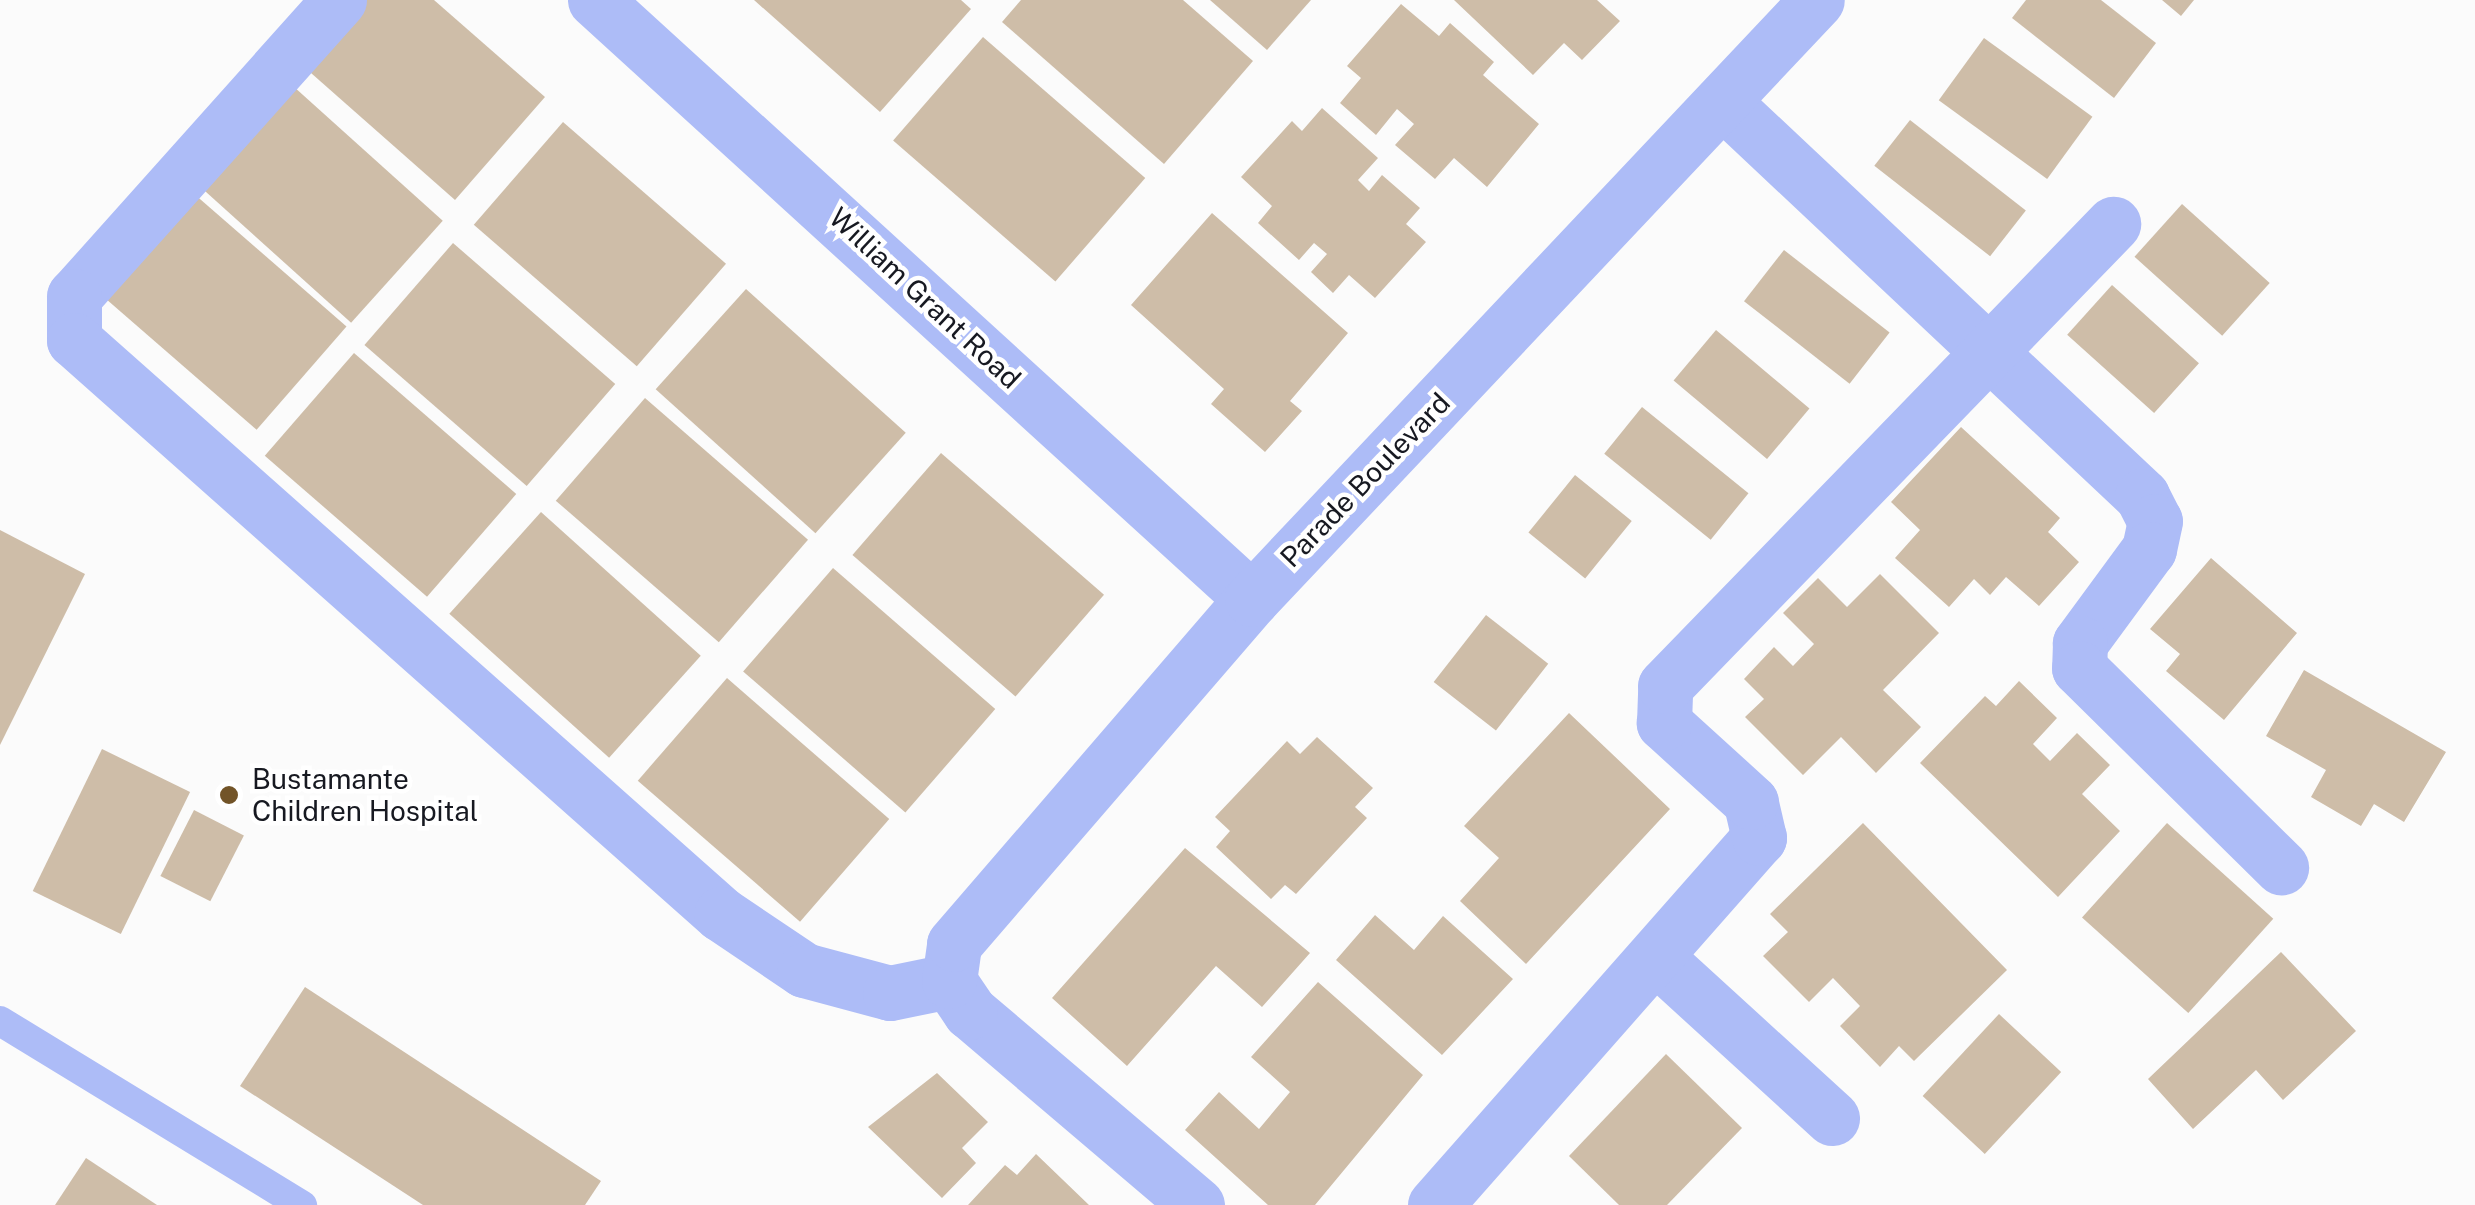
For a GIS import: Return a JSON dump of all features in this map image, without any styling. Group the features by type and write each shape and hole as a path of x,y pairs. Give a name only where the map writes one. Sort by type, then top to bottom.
{"street":[{"path":"339,0 74,296 74,340 720,914 804,970 890,993 950,981 970,1012 1197,1205"},
{"name":"William Grant Road","path":"594,0 1252,600"},
{"name":"Parade Boulevard","path":"950,981 963,928 1252,600 1817,0"},
{"path":"1724,103 1986,354 2142,496 2155,521 2150,549 2080,643 2085,680 2281,867"},
{"path":"1435,1205 1660,961 1753,849 1761,825 1751,802 1664,723 1660,694 2113,224"},
{"path":"1660,961 1832,1118"}],"lane":[{"path":"0,1022 302,1205"}],"building":[{"path":"344,0 434,0 545,97 455,200 294,58"},
{"path":"754,0 961,0 971,9 880,112"},
{"path":"1021,0 1183,0 1253,61 1164,164 1002,22"},
{"path":"1210,0 1311,0 1267,50"},
{"path":"1454,0 1597,0 1620,21 1582,60 1564,43 1533,75"},
{"path":"2026,0 2101,0 2156,43 2114,98 2012,18"},
{"path":"2162,0 2194,0 2181,16"},
{"path":"1401,4 1439,36 1450,23 1494,62 1483,75 1539,124 1487,187 1454,158 1435,179 1395,145 1414,124 1397,109 1376,135 1340,103 1361,78 1347,66"},
{"path":"983,37 1145,178 1055,281 893,140"},
{"path":"1984,38 2092,117 2047,179 1939,100"},
{"path":"283,77 443,221 351,323 191,179"},
{"path":"1322,108 1378,158 1358,180 1369,191 1382,175 1420,208 1406,224 1426,242 1375,298 1349,275 1333,293 1311,272 1327,254 1314,243 1299,260 1258,223 1272,206 1241,177 1292,121 1302,131"},
{"path":"1910,120 2026,211 1990,256 1874,166"},
{"path":"563,122 726,264 637,366 474,225"},
{"path":"185,186 347,326 257,430 95,289"},
{"path":"2182,204 2270,283 2222,336 2134,257"},
{"path":"1212,213 1348,333 1290,401 1302,411 1265,452 1211,404 1224,389 1131,305"},
{"path":"453,243 615,384 527,486 364,345"},
{"path":"1784,250 1890,332 1850,384 1744,301"},
{"path":"2112,285 2199,363 2154,413 2067,335"},
{"path":"746,289 906,433 815,533 656,389"},
{"path":"1716,330 1809,408 1767,459 1674,381"},
{"path":"354,353 516,494 427,597 265,456"},
{"path":"645,398 808,540 719,642 556,501"},
{"path":"1642,407 1748,493 1711,540 1604,454"},
{"path":"1961,427 2060,518 2048,532 2079,562 2039,606 2006,577 1990,595 1974,579 1949,607 1895,558 1920,530 1891,502"},
{"path":"941,453 1104,595 1015,697 852,555"},
{"path":"1575,475 1632,521 1585,578 1528,533"},
{"path":"541,512 701,656 609,758 449,614"},
{"path":"0,530 85,574 0,745"},
{"path":"2211,558 2297,633 2224,720 2166,671 2180,654 2150,629"},
{"path":"833,568 995,709 905,812 743,671"},
{"path":"1880,574 1939,633 1883,690 1921,727 1876,773 1841,737 1803,775 1745,717 1764,699 1744,679 1774,647 1793,666 1814,644 1783,613 1818,578 1847,607"},
{"path":"1486,615 1548,664 1496,731 1434,682"},
{"path":"2304,670 2446,752 2404,822 2374,804 2361,826 2311,797 2326,770 2266,736"},
{"path":"727,678 889,819 800,922 638,781"},
{"path":"2019,681 2057,718 2033,744 2050,761 2077,733 2110,765 2082,794 2120,831 2058,897 1920,763 1985,696 1996,706"},
{"path":"1569,713 1670,809 1526,964 1460,901 1499,858 1464,826"},
{"path":"1317,737 1373,788 1355,807 1367,818 1296,894 1285,885 1271,899 1216,847 1230,831 1215,817 1287,741 1300,754"},
{"path":"102,749 190,792 121,934 33,891"},
{"path":"194,810 244,835 210,901 160,876"},
{"path":"1863,823 2007,970 1914,1061 1899,1046 1880,1067 1840,1026 1860,1006 1833,978 1809,1002 1763,956 1788,932 1770,914"},
{"path":"2167,823 2273,919 2188,1013 2082,917"},
{"path":"1185,848 1310,953 1262,1007 1216,966 1127,1066 1052,998"},
{"path":"1375,915 1414,950 1443,916 1513,979 1442,1055 1336,960"},
{"path":"2281,952 2356,1031 2283,1100 2256,1070 2193,1129 2148,1079"},
{"path":"1318,982 1423,1075 1315,1205 1268,1205 1185,1130 1219,1092 1259,1129 1290,1092 1251,1057"},
{"path":"305,987 601,1181 585,1205 423,1205 240,1086"},
{"path":"1999,1014 2061,1072 1985,1154 1923,1096"},
{"path":"1666,1054 1742,1128 1667,1205 1619,1205 1569,1156"},
{"path":"937,1073 988,1122 962,1148 976,1163 942,1198 868,1127"},
{"path":"1036,1154 1089,1205 968,1205 1005,1165 1017,1175"},
{"path":"86,1158 157,1205 55,1205"}],"place":[{"name":"Bustamante Children Hospital","path":"229,795"}]}
